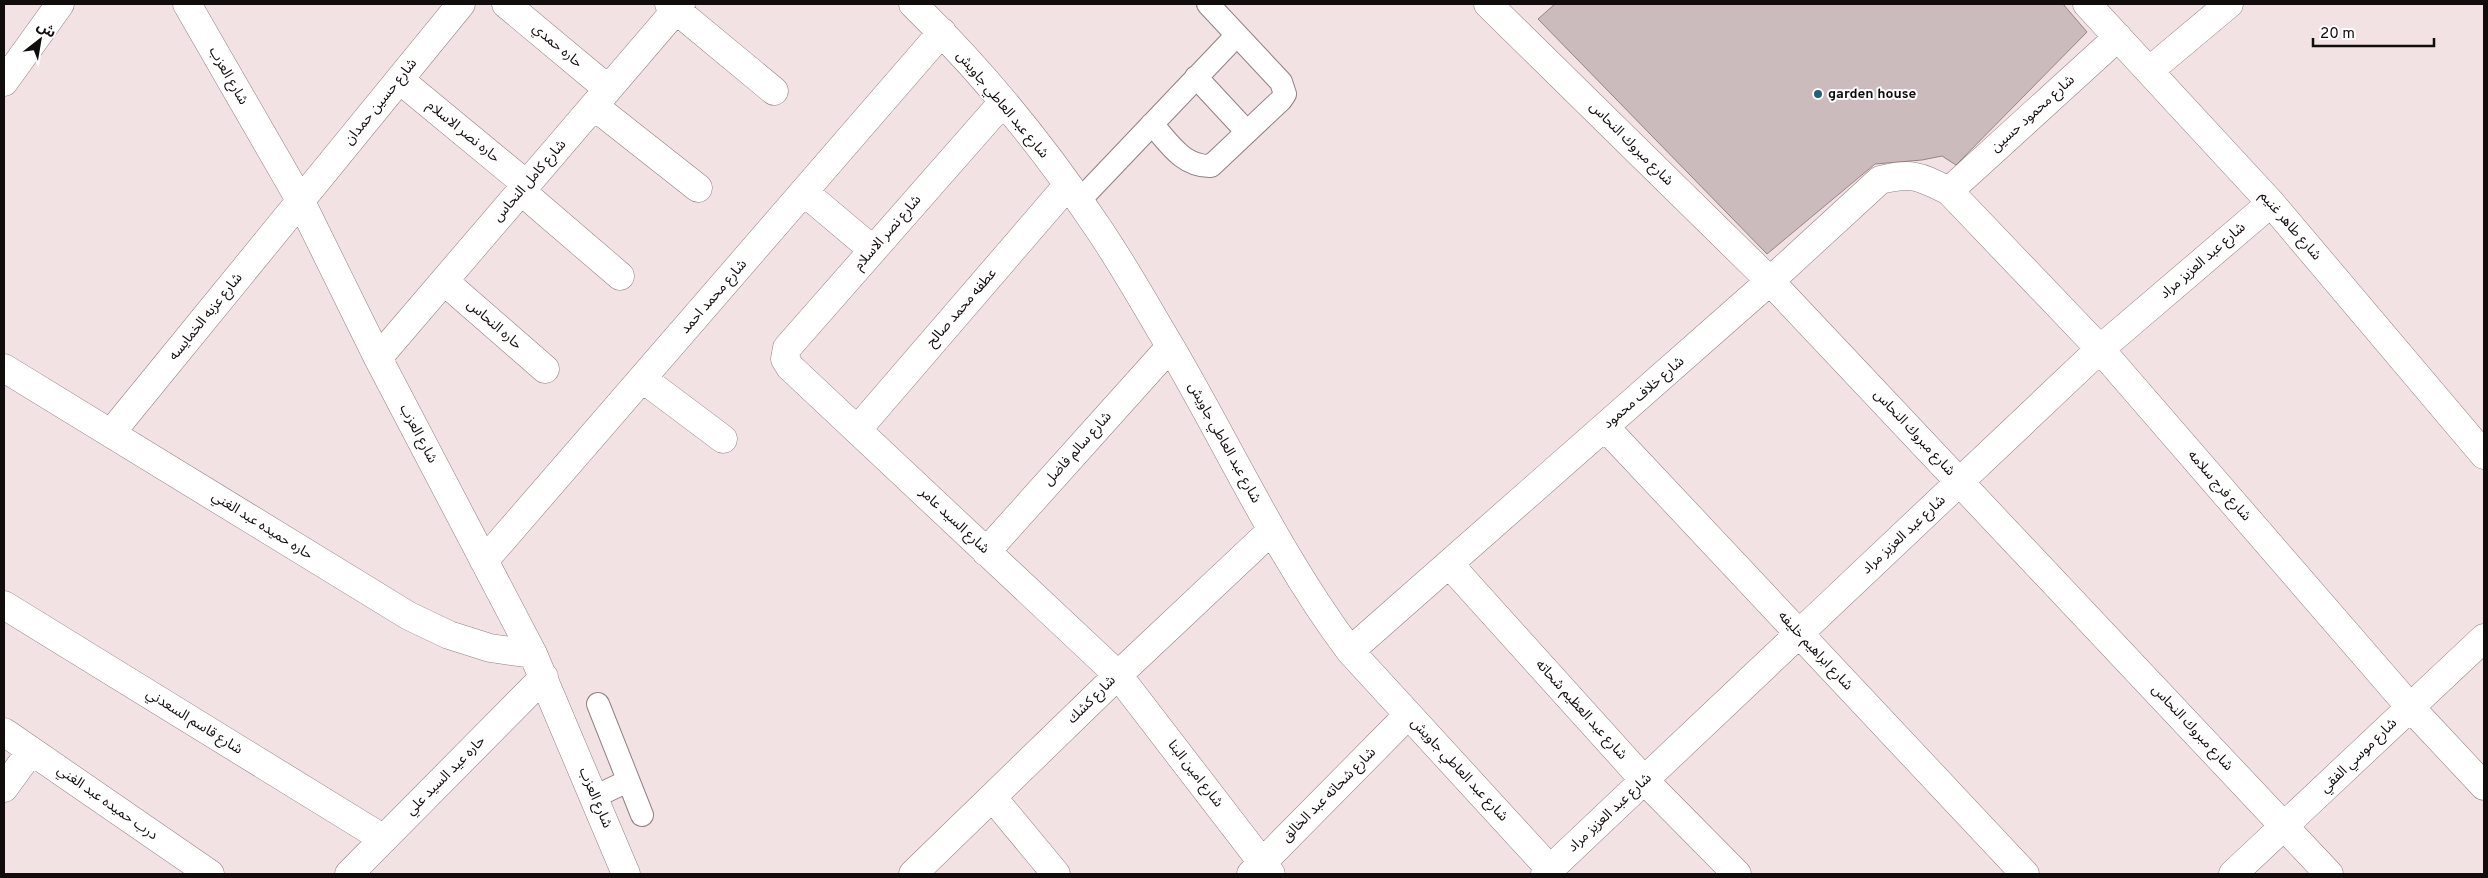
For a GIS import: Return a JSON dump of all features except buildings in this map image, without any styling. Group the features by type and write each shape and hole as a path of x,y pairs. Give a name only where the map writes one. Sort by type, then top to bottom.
{"street":[{"path":"4,82 60,4"},
{"name":"شارع العزب","path":"187,4 300,200 378,358 538,666 626,874"},
{"name":"شارع حسين حمدان","path":"300,200 461,4"},
{"name":"حاره حمدي","path":"506,4 698,188"},
{"name":"شارع عبد العاطي جاويش","path":"913,4 942,32 1024,126 1097,225 1170,347 1272,530 1321,613 1350,652 1548,872"},
{"name":"شارع مبروك النحاس","path":"1488,4 1770,281 2329,874"},
{"name":"شارع طاهر غنيم","path":"2087,4 2270,203 2484,455"},
{"path":"2149,71 2229,4"},
{"path":"676,6 774,91"},
{"name":"شارع كامل النحاس","path":"378,358 524,188 676,6"},
{"name":"شارع محمد احمد","path":"484,561 942,32"},
{"name":"شارع محمود حسين","path":"1949,191 2118,37"},
{"name":"حاره نصر الاسلام","path":"400,80 524,188 620,276"},
{"name":"شارع نصر الاسلام","path":"790,367 784,359 787,348 1003,102"},
{"name":"شارع خلاف محمود","path":"1350,652 1770,281 1880,180 1904,174 1917,176 1949,191"},
{"name":"شارع فرج سلامه","path":"1949,191 2100,349 2410,707 2484,786"},
{"path":"804,192 873,250"},
{"name":"عطفه محمد صالح","path":"857,430 1073,193"},
{"name":"شارع عزبه الخمايسه","path":"111,433 300,200"},
{"name":"شارع عبد العزيز مراد","path":"1548,872 2100,349 2270,203"},
{"name":"حاره النحاس","path":"444,281 545,369"},
{"name":"شارع سالم فاضل","path":"986,552 1170,347"},
{"name":"شارع السيد عامر","path":"790,367 1118,675"},
{"name":"حاره حميده عبد الغني","path":"4,368 409,616 449,635 538,666"},
{"path":"643,379 723,439"},
{"name":"شارع ابراهيم خليفه","path":"1605,427 2025,874"},
{"name":"شارع كشك","path":"913,874 1118,675 1272,530"},
{"name":"شارع عبد العظيم شحاته","path":"1449,564 1644,780 1738,874"},
{"name":"شارع قاسم السعدني","path":"4,605 384,839"},
{"name":"شارع موسي الفقي","path":"2233,874 2484,638"},
{"name":"حاره عيد السيد علي","path":"349,874 384,839 538,666"},
{"name":"شارع امين البنا","path":"1118,675 1261,870"},
{"name":"شارع شحاته عبد الخالق","path":"1261,870 1408,715"},
{"name":"درب حميده عبد الغني","path":"4,732 210,874"},
{"path":"4,788 31,751"},
{"path":"993,798 1056,874"}],"lane":[{"path":"1152,124 1183,159 1201,166 1211,166 1281,100 1285,94 1285,88 1208,4"},
{"path":"1073,193 1152,124 1237,35"},
{"path":"1196,77 1247,132"},
{"path":"598,704 642,815"},
{"path":"594,797 628,781"}],"place":[{"name":"garden house","path":"1818,94"}]}
